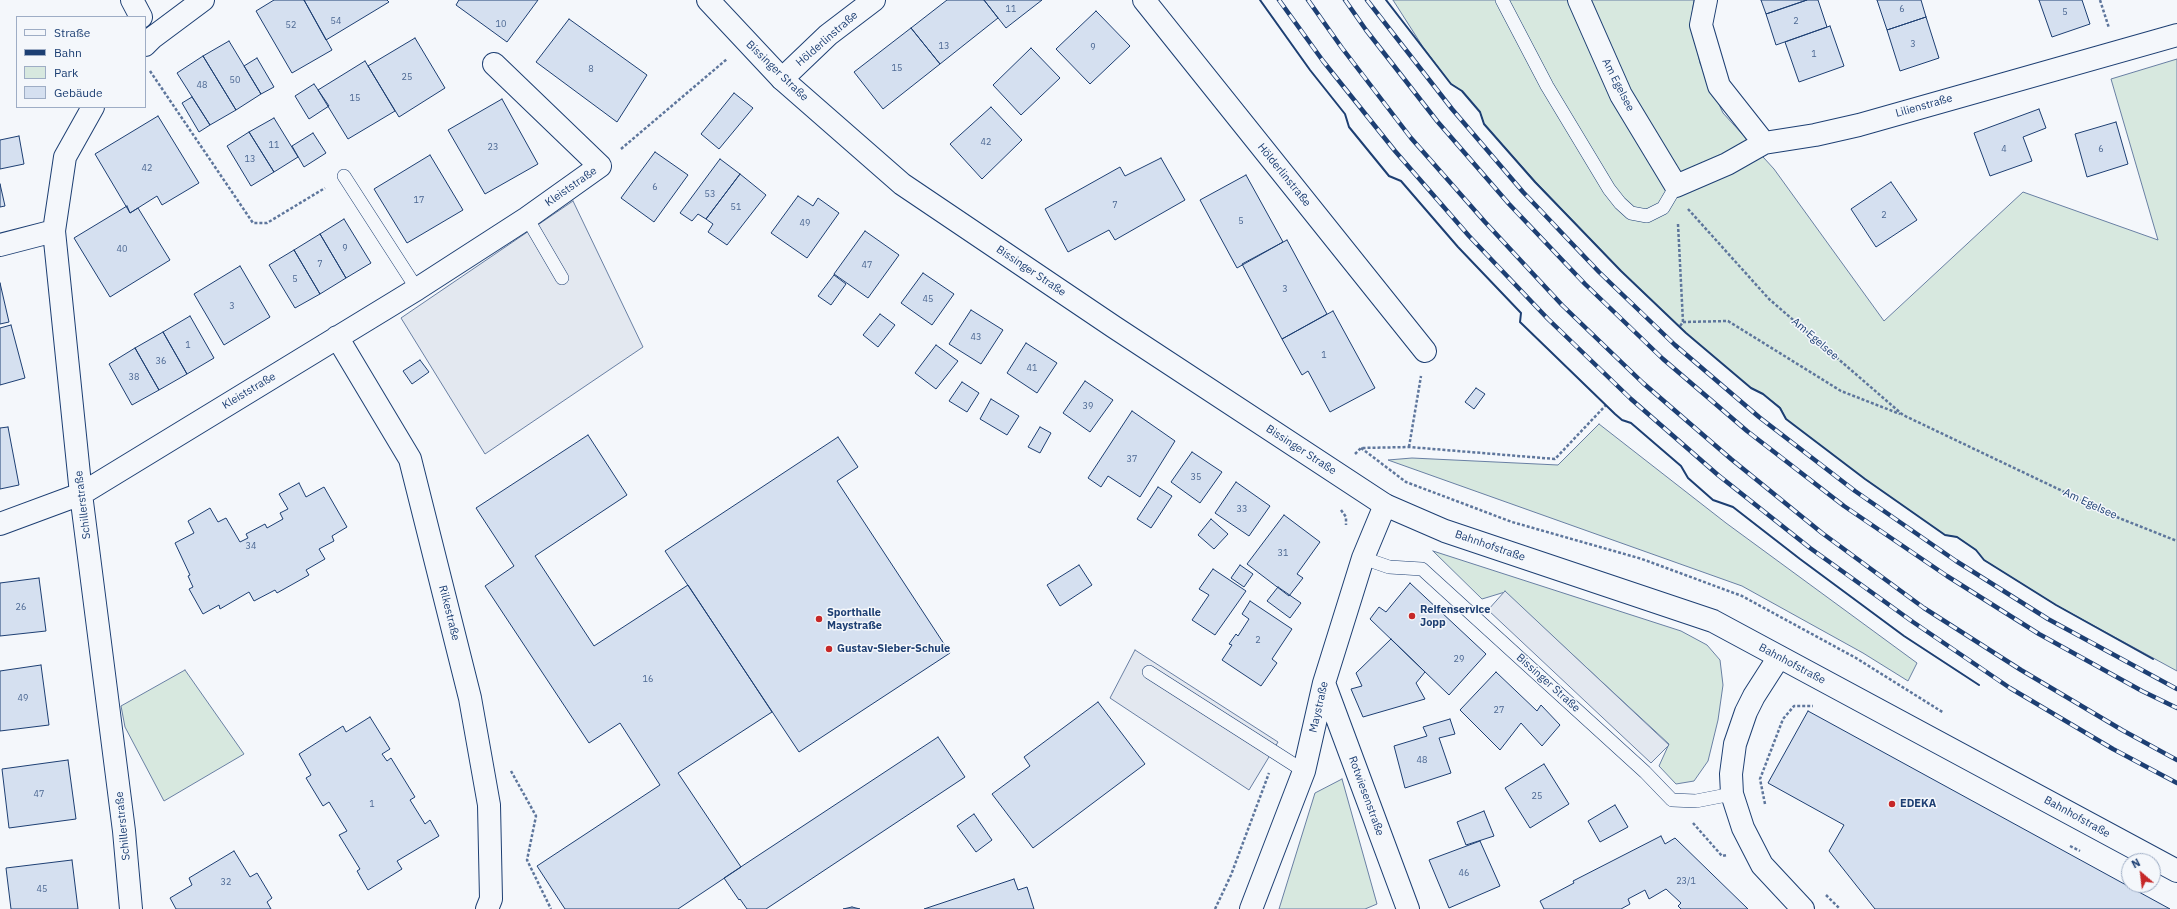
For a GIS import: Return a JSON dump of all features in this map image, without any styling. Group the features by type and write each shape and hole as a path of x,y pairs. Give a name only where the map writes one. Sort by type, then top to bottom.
{"street":[{"path":"132,0 140,16"},
{"path":"147,36 203,0"},
{"name":"Bissinger Straße","path":"708,0 782,79 902,184 1140,344 1385,505"},
{"name":"Hölderlinstraße","path":"782,79 828,35 874,0"},
{"name":"Hölderlinstraße","path":"1144,0 1425,351"},
{"name":"Am Egelsee","path":"1579,0 1621,95 1676,186"},
{"path":"1706,0 1701,24 1719,86 1764,143"},
{"name":"Lilienstraße","path":"1676,186 1727,164 1764,143 1815,135 1859,125 2177,35"},
{"name":"Kleiststraße","path":"0,524 81,494 337,337 417,290 527,218 600,166 494,64"},
{"name":"Schillerstraße","path":"93,108 65,157 54,231 81,494 124,831 131,909"},
{"path":"0,245 54,231"},
{"name":"Rilkestraße","path":"337,337 410,459 470,698 489,805 491,899 487,909"},
{"name":"Maystraße","path":"1251,909 1304,771 1324,683 1363,558 1385,505"},
{"name":"Bahnhofstraße","path":"1385,505 1446,531 1713,621 2177,871"},
{"path":"1780,657 1754,696 1746,712 1735,744 1732,794 1743,828 1762,865 1803,909"},
{"name":"Rotwiesenstraße","path":"1324,683 1408,909"}],"lane":[{"path":"1502,0 1547,86 1608,189 1620,203 1631,213 1647,216 1663,208 1676,186"},
{"path":"344,176 417,290"},
{"path":"527,218 562,278"},
{"name":"Bissinger Straße","path":"1363,558 1389,567 1422,569 1645,772 1672,800 1696,801 1732,794"},
{"path":"1149,672 1304,771"}],"path":[{"path":"2100,0 2110,30"},
{"path":"600,166 715,71 746,41"},
{"path":"149,69 253,223 267,223 344,176"},
{"path":"1676,186 1683,322 1680,326"},
{"name":"Am Egelsee","path":"1676,186 1689,212 1769,299 1903,414 2119,518 2177,541"},
{"path":"1683,322 1728,321 1841,391 1903,414"},
{"path":"1409,447 1425,351"},
{"path":"1363,558 1346,550 1346,517 1330,495 1339,475 1361,448 1409,447 1555,459 1606,406"},
{"path":"1766,809 1760,779 1783,719"},
{"path":"1825,893 1840,909"}],"green space":[{"path":"1393,0 1694,0 1691,21 1700,63 1723,113 1774,169 1884,321 2023,192 2158,240 2111,79 2177,59 2177,671 2056,605 1984,560 1976,550 1957,537 1945,535 1865,479 1786,419 1780,407 1763,394 1751,388 1686,333 1632,282 1535,181 1484,124 1480,112 1462,91 1451,84 1423,47"},
{"path":"1599,424 1726,523 1917,663 1908,681 1863,653 1742,586 1388,460 1412,458 1558,465"},
{"path":"1433,551 1681,631 1707,645 1720,660 1723,685 1718,720 1708,761 1694,781 1676,784 1659,766 1669,744 1505,592 1482,599"},
{"path":"185,670 244,754 164,801 125,727 121,706"},
{"path":"1342,779 1377,904 1365,909 1279,909 1315,793"}],"shaded area":[{"path":"573,201 643,347 485,454 401,318"},
{"path":"1505,591 1669,745 1651,763 1488,610"},
{"path":"1135,650 1278,742 1249,790 1110,698"}],"building":[{"path":"274,0 304,0 332,50 292,73 256,11"},
{"path":"304,0 387,0 389,2 326,40"},
{"path":"459,0 538,0 507,42 456,5"},
{"path":"947,0 984,0 998,18 940,64 911,28"},
{"path":"984,0 1042,0 1006,28"},
{"path":"1761,0 1807,0 1766,14"},
{"path":"1807,0 1818,0 1827,27 1776,45 1766,14"},
{"path":"1877,0 1921,0 1926,17 1887,30"},
{"path":"2039,0 2082,0 2090,24 2052,37"},
{"path":"1096,11 1130,46 1090,84 1056,49"},
{"path":"1926,17 1939,58 1900,71 1887,30"},
{"path":"569,19 647,75 617,122 536,62"},
{"path":"1830,26 1844,66 1799,82 1785,42"},
{"path":"911,28 940,64 883,109 854,72"},
{"path":"415,38 445,88 399,117 368,66"},
{"path":"229,41 261,94 236,110 203,56"},
{"path":"1031,48 1060,78 1021,115 993,85"},
{"path":"203,56 236,110 210,125 177,73"},
{"path":"257,58 274,87 261,94 244,66"},
{"path":"365,61 395,111 348,139 318,90"},
{"path":"314,84 329,106 309,119 295,96"},
{"path":"734,93 753,108 719,149 701,134"},
{"path":"192,97 210,125 199,132 182,103"},
{"path":"502,99 538,164 485,194 448,130"},
{"path":"991,107 1022,140 982,179 950,144"},
{"path":"2039,109 2046,128 2023,137 2032,161 1990,176 1974,133"},
{"path":"158,116 199,183 162,205 157,196 130,213 95,154"},
{"path":"274,118 298,157 274,172 249,132"},
{"path":"2116,122 2128,164 2087,177 2075,134"},
{"path":"249,132 274,172 251,186 227,146"},
{"path":"313,133 326,153 304,167 292,146"},
{"path":"19,136 24,164 0,169 0,140"},
{"path":"655,152 688,175 654,222 621,198"},
{"path":"430,155 463,210 407,243 374,189"},
{"path":"1161,158 1185,200 1115,240 1109,230 1068,252 1045,209 1120,167 1125,176"},
{"path":"720,159 740,174 706,219 698,214 692,221 680,213"},
{"path":"740,174 766,195 727,245 708,232 713,224 706,219"},
{"path":"1246,175 1283,242 1237,268 1200,200"},
{"path":"1891,182 1917,220 1876,247 1851,209"},
{"path":"0,184 5,206 0,207"},
{"path":"798,196 813,206 818,198 839,213 807,258 771,233"},
{"path":"127,206 130,213 138,208 170,260 110,297 74,238"},
{"path":"344,219 371,263 346,278 320,234"},
{"path":"865,231 899,255 868,298 834,274"},
{"path":"320,234 346,278 320,294 294,250"},
{"path":"1287,240 1327,314 1282,339 1242,264"},
{"path":"294,250 320,294 295,308 269,265"},
{"path":"240,266 270,317 224,345 194,294"},
{"path":"923,273 954,294 932,325 901,303"},
{"path":"834,275 846,284 831,305 818,296"},
{"path":"0,283 9,322 0,324"},
{"path":"971,310 1003,330 981,364 949,344"},
{"path":"1333,311 1375,388 1330,412 1308,371 1302,375 1282,339"},
{"path":"880,314 895,325 878,347 863,335"},
{"path":"190,316 214,358 187,374 163,332"},
{"path":"11,325 25,378 0,385 0,328"},
{"path":"163,332 187,374 159,390 135,348"},
{"path":"1026,343 1057,363 1037,393 1007,373"},
{"path":"936,345 958,361 936,389 915,373"},
{"path":"135,348 159,390 132,405 109,364"},
{"path":"420,360 429,372 412,384 403,371"},
{"path":"1085,381 1113,400 1090,432 1063,413"},
{"path":"962,382 979,393 967,412 949,401"},
{"path":"1476,388 1485,394 1474,409 1465,402"},
{"path":"991,399 1019,416 1007,435 980,419"},
{"path":"1132,411 1175,441 1140,497 1108,476 1101,487 1088,478"},
{"path":"8,427 19,485 0,489 0,428"},
{"path":"1040,427 1051,433 1040,453 1028,447"},
{"path":"588,435 627,495 535,556 594,646 688,585 772,712 678,773 741,867 678,909 565,909 537,866 660,785 620,723 589,743 485,586 514,566 476,508"},
{"name":"Sporthalle Maystraße","path":"838,437 858,467 837,481 950,653 799,752 665,551"},
{"path":"1192,452 1222,472 1200,503 1171,482"},
{"path":"1236,482 1270,506 1249,536 1215,513"},
{"path":"299,483 306,497 324,487 347,527 332,536 334,541 319,549 325,559 306,570 309,575 277,593 275,590 254,601 249,592 220,609 219,605 203,614 189,589 193,587 188,576 190,575 175,543 194,533 188,521 210,508 218,522 226,518 240,542 248,538 246,534 265,524 267,528 283,519 280,513 288,509 279,494"},
{"path":"1158,487 1172,496 1151,528 1137,519"},
{"path":"1284,515 1320,542 1297,574 1303,578 1289,596 1247,564"},
{"path":"1211,519 1228,534 1214,549 1198,535"},
{"path":"1079,565 1092,585 1060,606 1047,585"},
{"path":"1240,565 1253,574 1244,587 1231,578"},
{"path":"1213,569 1246,591 1215,635 1192,620 1209,595 1199,589"},
{"path":"39,578 46,631 0,636 0,583"},
{"path":"1410,583 1486,654 1449,695 1370,619 1379,607 1386,612"},
{"path":"1278,587 1301,603 1290,618 1267,601"},
{"path":"1250,601 1292,629 1272,659 1277,663 1261,686 1222,660 1232,645 1229,644 1236,634 1238,636 1249,619 1242,614"},
{"path":"1391,639 1425,672 1416,683 1425,699 1363,717 1351,689 1362,686 1356,673"},
{"path":"41,665 49,725 0,731 0,671"},
{"path":"1496,672 1537,711 1541,705 1560,725 1542,746 1521,723 1500,750 1460,710"},
{"path":"1098,702 1145,764 1033,848 992,794 1030,766 1024,757"},
{"name":"EDEKA","path":"1808,711 2121,882 2121,893 2141,893 2170,909 1875,909 1829,851 1844,825 1768,783"},
{"path":"370,717 390,749 382,754 387,761 391,758 415,797 410,800 425,824 430,820 439,836 397,861 402,869 368,890 357,871 360,869 339,835 347,831 329,802 323,806 306,778 311,775 299,754 343,726 346,732"},
{"path":"1450,719 1455,734 1439,738 1451,773 1405,788 1394,746 1427,736 1423,727"},
{"path":"938,737 965,777 766,909 747,909 740,899 739,900 724,878"},
{"path":"68,760 76,819 9,828 2,769"},
{"path":"1544,764 1569,804 1530,828 1505,788"},
{"path":"1615,805 1628,827 1600,842 1588,821"},
{"path":"1484,811 1494,836 1466,845 1457,822"},
{"path":"974,814 992,840 976,852 957,826"},
{"path":"1661,836 1665,844 1675,838 1748,909 1681,909 1678,906 1681,903 1666,889 1649,899 1645,890 1628,899 1630,904 1621,909 1544,909 1540,901 1574,883 1573,881"},
{"path":"1480,841 1500,886 1449,908 1429,860"},
{"path":"234,851 250,877 257,873 272,898 267,902 271,909 176,909 170,898 192,885 189,878"},
{"path":"72,860 78,909 11,909 6,868"},
{"path":"1014,879 1018,890 1027,887 1034,909 924,909"},
{"path":"852,907 860,909 843,909"}],"railway":[{"path":"1279,0 1323,61 1395,151 1469,236 1548,319 1631,399 1718,475 1810,548 1913,622 2010,688 2113,749 2177,783"},
{"path":"1308,0 1342,48 1411,138 1485,222 1562,305 1643,383 1731,459 1822,533 1924,608 2021,670 2122,730 2177,760"},
{"path":"1345,0 1366,30 1437,121 1509,204 1585,284 1663,359 1747,431 1844,506 1947,576 2039,634 2142,691 2177,708"},
{"path":"1367,0 1452,109 1523,192 1599,272 1675,345 1759,417 1855,491 1956,561 2048,619 2177,689"}],"wall":[{"path":"1260,0 1310,70 1345,114 1349,127 1389,176 1401,181 1458,247 1521,313 1520,322 1615,414 1622,420 1631,423 1681,466 1688,478 1713,500 1733,507 1904,636 1979,685"},
{"path":"1386,0 1451,84 1462,91 1480,112 1484,124 1535,182 1621,271 1686,333 1751,388 1763,394 1780,408 1786,419 1865,479 1945,535 1957,537 1976,550 1984,560 2056,605 2153,659"}],"place":[{"name":"Reifenservice Jopp","path":"1412,616"},
{"name":"Sporthalle Maystraße","path":"819,619"},
{"name":"Gustav-Sieber-Schule","path":"829,649"},
{"name":"EDEKA","path":"1892,804"}]}
